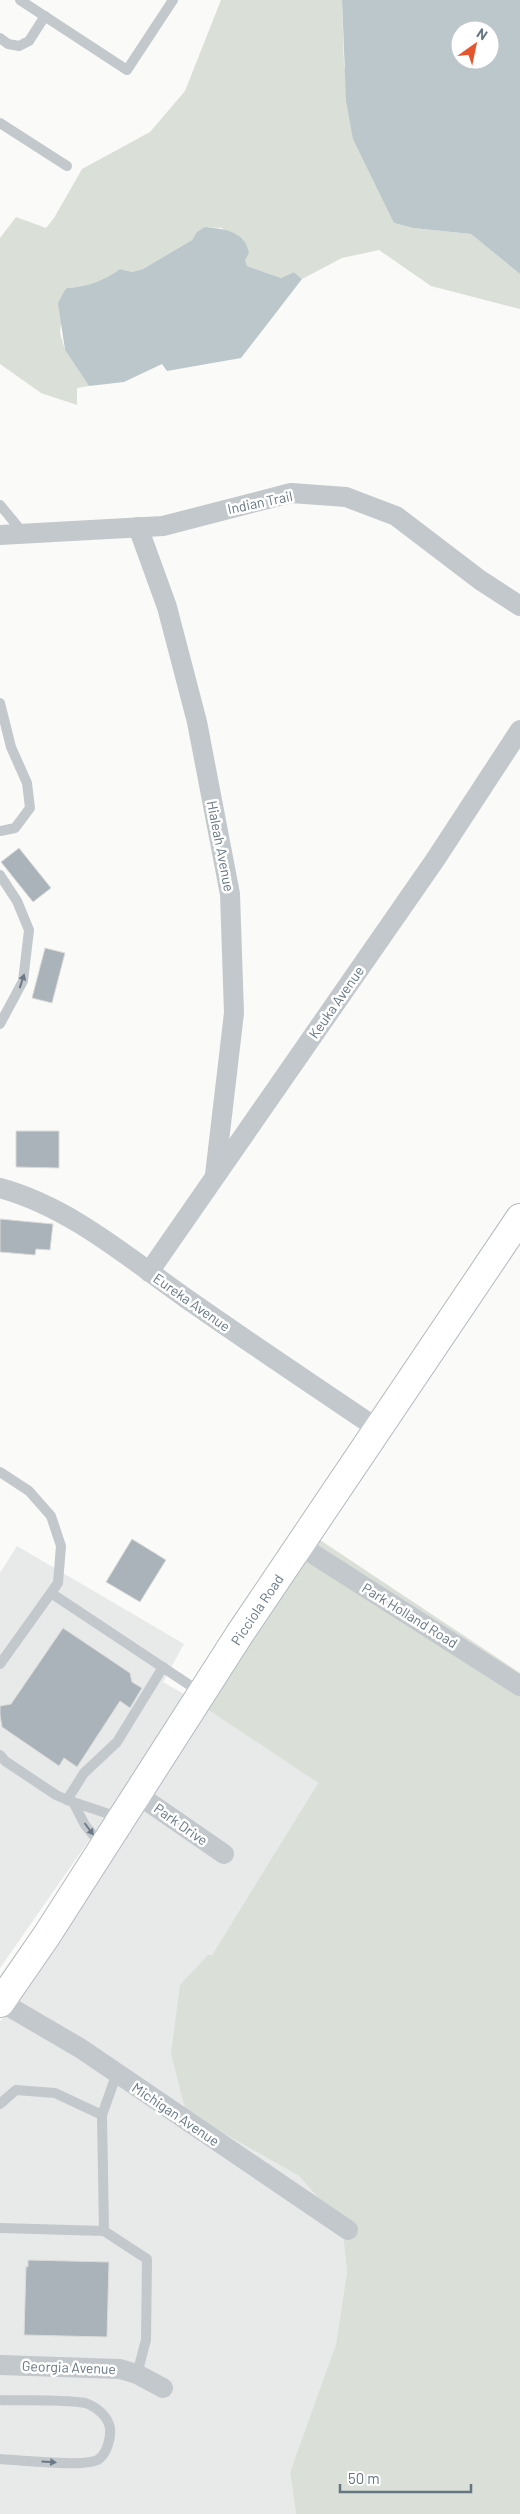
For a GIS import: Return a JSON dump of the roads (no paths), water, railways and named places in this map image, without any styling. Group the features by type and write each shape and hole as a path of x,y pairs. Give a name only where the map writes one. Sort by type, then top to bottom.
{"street":[{"name":"Indian Trail","path":"0,535 164,526 291,493 346,497 396,516 480,580 520,606"},
{"name":"Hialeah Avenue","path":"138,527 167,607 196,722 230,894 234,1013 215,1175"},
{"name":"Keuka Avenue","path":"149,1272 435,860 520,730"},
{"name":"Eureka Avenue","path":"0,1188 28,1195 74,1220 378,1429"},
{"name":"Picciola Road","path":"1,2002 48,1935 202,1693 299,1546 520,1218"},
{"name":"Park Holland Road","path":"299,1546 520,1686"},
{"name":"Park Drive","path":"137,1794 224,1854"},
{"name":"Michigan Avenue","path":"1,2002 80,2048 348,2230"},
{"name":"Georgia Avenue","path":"0,2364 120,2369 137,2374 164,2388"}],"lane":[{"path":"20,0 127,70 173,0"},
{"path":"0,38 8,44 19,46 29,41 45,16"},
{"path":"0,123 67,166"},
{"path":"0,505 24,534"},
{"path":"0,704 11,747 26,783 30,808 15,828 0,831"},
{"path":"0,875 17,901 29,930 23,981 0,1024"},
{"path":"0,1472 29,1491 51,1516 61,1546 58,1583 0,1664"},
{"path":"51,1593 202,1693"},
{"path":"70,1801 84,1773 117,1742 163,1668"},
{"path":"2,1759 56,1795 122,1818"},
{"path":"70,1801 85,1825 103,1848"},
{"path":"104,2231 102,2115 117,2073"},
{"path":"0,2104 16,2090 56,2093 102,2115"},
{"path":"0,2228 104,2231 147,2259 146,2340 137,2374"},
{"path":"0,2400 87,2403 102,2413 109,2422 111,2434 107,2446 98,2459 84,2464 0,2459"}]}
